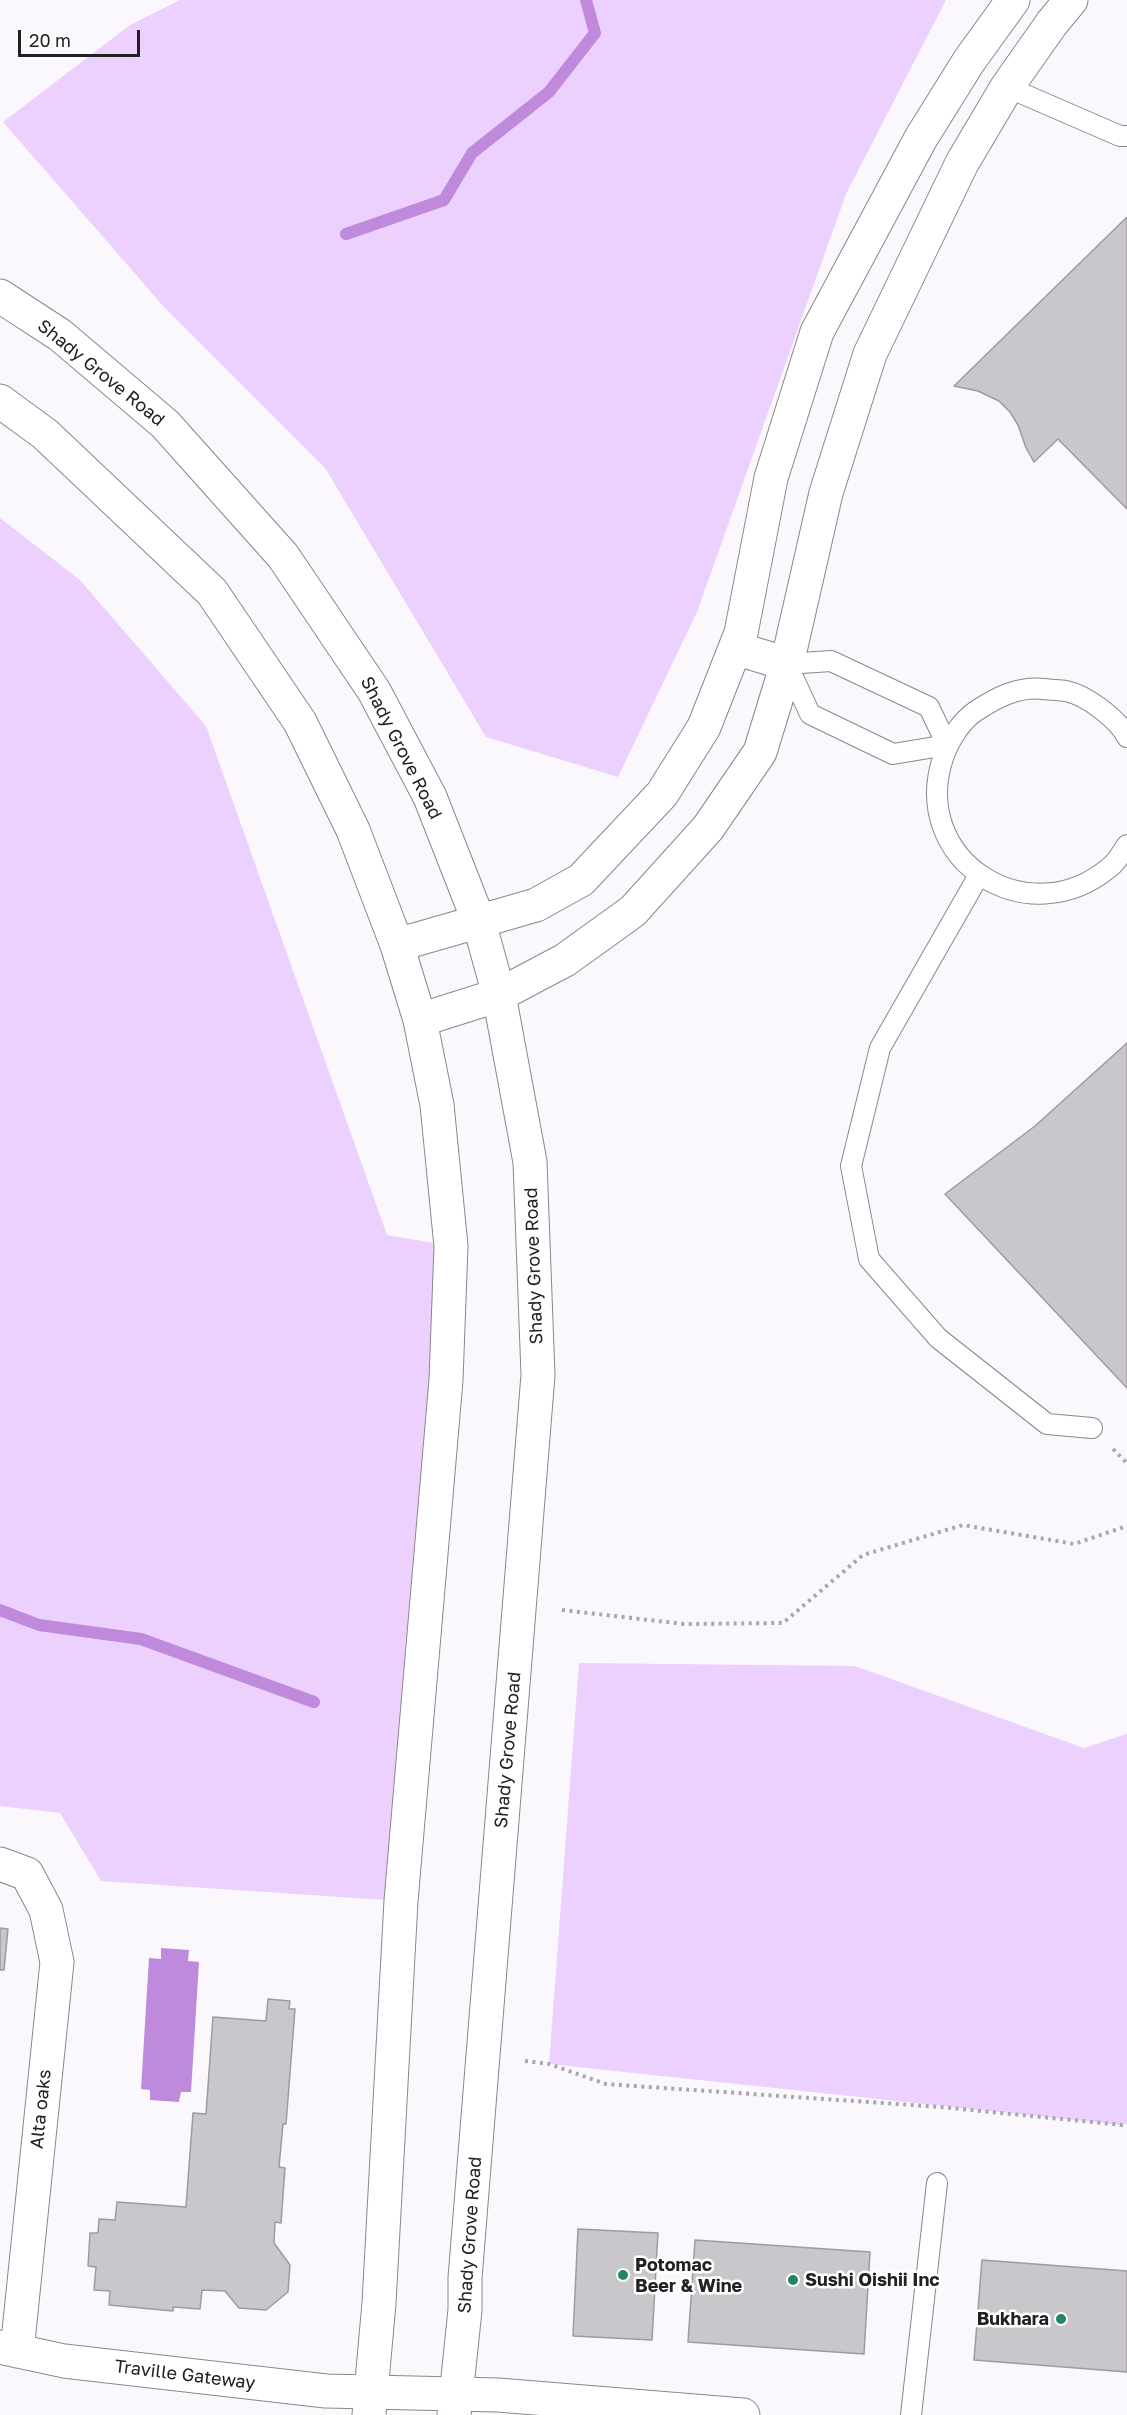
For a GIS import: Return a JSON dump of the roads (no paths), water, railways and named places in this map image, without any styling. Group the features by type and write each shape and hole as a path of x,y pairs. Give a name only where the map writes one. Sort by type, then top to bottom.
{"main road":[{"path":"397,945 536,905 581,880 662,794 704,728 741,633 771,478 818,332 921,138 969,61 1013,0"},
{"path":"420,1020 499,995 565,960 633,911 708,828 760,752 787,664 826,492 870,354 962,163 1007,87 1071,0"},
{"path":"969,61 1007,87"},
{"name":"Shady Grove Road","path":"0,296 60,335 165,424 283,556 375,691 430,796 479,922 499,995 530,1162 538,1375 467,2254 465,2310 455,2404"},
{"path":"0,401 45,434 212,592 300,722 353,830 397,945 420,1020 437,1105 452,1246 446,1380 401,1901 379,2303 370,2404"},
{"path":"735,648 787,664"},
{"name":"Alta oaks","path":"8,2349 57,1962 46,1910 13,1869"},
{"name":"Traville Gateway","path":"8,2349 64,2361 326,2391 370,2404 455,2404 743,2415"}],"lane":[{"path":"1007,87 1120,136 1127,136"},
{"path":"831,661 929,707 947,746 893,754 810,714 787,664 831,661"},
{"path":"1127,737 1101,708 1069,692 1032,688 998,696 968,716 947,746 938,773 937,802 944,830 958,855 979,875 1011,891 1047,895 1083,886 1112,866 1127,845"},
{"path":"979,875 880,1048 851,1166 869,1259 938,1338 1047,1424 1092,1428"},
{"path":"911,2415 937,2183"}],"waterway":[{"path":"346,234 444,200 472,153 549,92 595,33 586,0"},
{"path":"0,1610 39,1625 141,1639 314,1702"}],"place":[{"name":"Potomac Beer & Wine","path":"623,2275"},
{"name":"Sushi Oishii Inc","path":"793,2280"},
{"name":"Bukhara","path":"1061,2319"}]}
